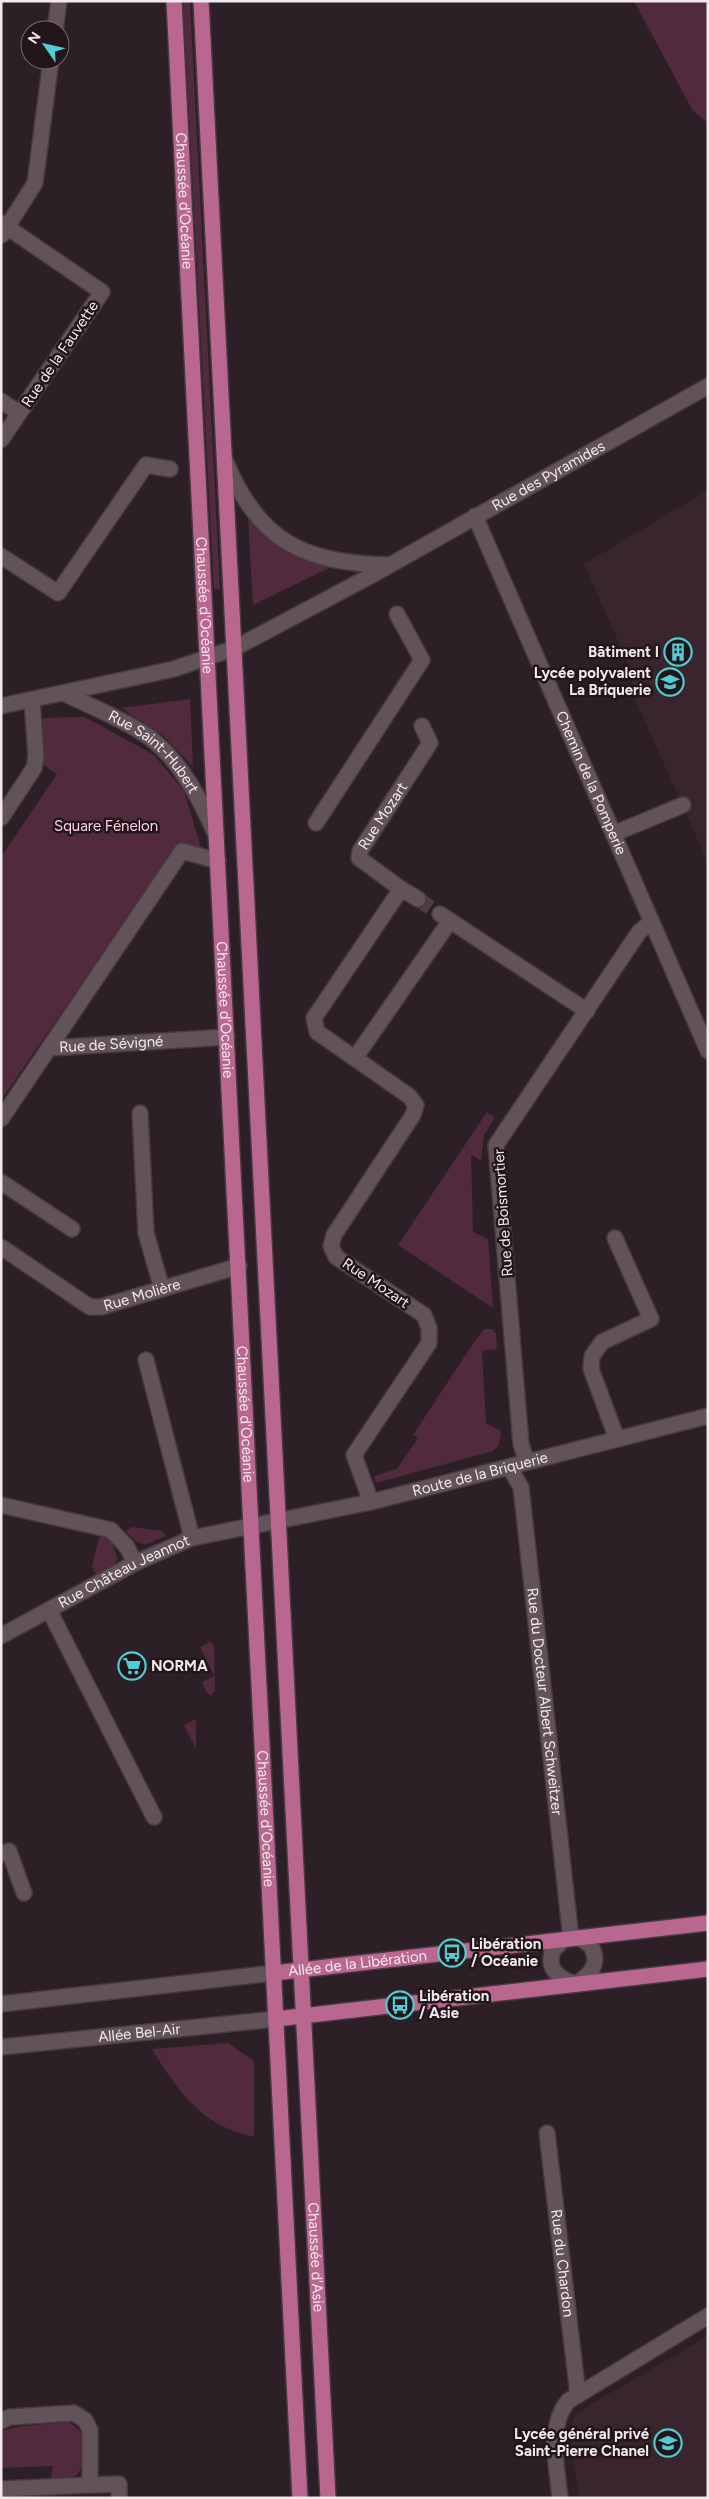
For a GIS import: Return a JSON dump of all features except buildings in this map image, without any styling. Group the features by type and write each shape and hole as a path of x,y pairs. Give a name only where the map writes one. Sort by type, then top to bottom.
{"main road":[{"name":"Chaussée d'Océanie","path":"174,1 276,2019"},
{"name":"Chaussée d'Océanie","path":"201,1 305,2016"},
{"name":"Allée de la Libération","path":"274,1973 708,1923"},
{"path":"276,2019 708,1969"},
{"name":"Chaussée d'Asie","path":"305,2016 328,2498"},
{"name":"Chaussée d'Asie","path":"276,2019 300,2498"}],"street":[{"path":"56,20 59,1"},
{"path":"3,228 35,184 50,70"},
{"name":"Rue de la Fauvette","path":"1,440 102,292 3,228"},
{"name":"Rue des Pyramides","path":"208,658 262,636 708,386"},
{"path":"1,401 19,413"},
{"path":"225,460 237,488 251,509 265,526 282,539 303,552 357,564 388,565"},
{"path":"1,556 58,593 146,465 170,469"},
{"name":"Chemin de la Pomperie","path":"475,516 708,1051"},
{"path":"316,823 422,660 397,614"},
{"path":"1,706 174,669 208,658"},
{"name":"Rue Saint-Hubert","path":"63,693 149,738 174,762 198,794 217,838"},
{"path":"1,818 34,768 36,756 32,700"},
{"name":"Rue Mozart","path":"371,1502 354,1455 430,1343 429,1328 424,1315 336,1257 331,1246 334,1235 413,1115 416,1105 409,1096 317,1032 314,1018 401,889 359,858 360,851 430,743 422,726"},
{"path":"613,834 683,805"},
{"path":"49,1048 182,851 218,861"},
{"path":"401,889 418,900"},
{"path":"355,1058 445,917 587,1011"},
{"name":"Rue de Boismortier","path":"527,1462 521,1444 496,1145 640,932 651,922"},
{"name":"Rue de Sévigné","path":"1,1119 49,1048 227,1037"},
{"path":"140,1113 146,1233 162,1289"},
{"path":"1,1182 72,1229"},
{"path":"615,1238 651,1319 602,1342 592,1356 591,1369 617,1439"},
{"name":"Rue Molière","path":"1,1247 90,1307 102,1307 239,1266"},
{"path":"146,1360 192,1538"},
{"name":"Route de la Briquerie","path":"252,1526 371,1502 708,1416"},
{"name":"Rue du Docteur Albert Schweitzer","path":"509,1467 518,1478 521,1486 571,1939"},
{"path":"1,1505 111,1530 127,1547 135,1563"},
{"name":"Rue Château Jeannot","path":"1,1636 135,1563 192,1538 252,1526"},
{"path":"49,1610 154,1817"},
{"path":"1,1854 9,1851 24,1893"},
{"path":"571,1939 591,1946 595,1964 590,1975 576,1984 560,1978 552,1968 552,1952 571,1939"},
{"path":"1,2004 274,1973"},
{"name":"Allée Bel-Air","path":"1,2047 276,2019"},
{"name":"Rue du Chardon","path":"547,2133 578,2395"},
{"path":"560,2498 555,2438 556,2425 561,2410 568,2401 708,2316"},
{"path":"1,2421 10,2417 74,2413 85,2420 90,2430 90,2485"},
{"path":"1,2489 90,2485 119,2491"}],"shaded area":[{"name":"Lycée polyvalent La Briquerie","path":"708,490 708,863 631,690 633,675 584,564"},
{"path":"708,2336 708,2498 579,2498 569,2432 576,2413"}],"green space":[{"path":"183,1 190,1 220,589 214,589"},
{"path":"634,1 708,1 708,123 693,111"},
{"path":"248,518 265,536 285,550 307,561 331,567 253,605"},
{"path":"190,699 193,767 164,736 121,708"},
{"name":"Square Fénelon","path":"85,717 154,755 184,791 202,851 177,846 1,1100 1,857 57,774 42,764 41,718"},
{"path":"487,1112 495,1118 484,1135 481,1161 471,1154 473,1232 488,1239 493,1308 398,1245"},
{"path":"485,1329 493,1329 496,1334 497,1349 482,1351 486,1423 501,1431 499,1445 493,1451 376,1483 374,1476 397,1469 418,1438 413,1435 476,1339"},
{"path":"132,1527 162,1531 166,1536 145,1545 135,1541 126,1531"},
{"path":"104,1537 111,1541 118,1559 109,1571 98,1578 92,1567 99,1538"},
{"path":"211,1641 214,1647 215,1691 211,1695 207,1693 202,1682 214,1676 200,1647"},
{"path":"196,1719 196,1749 184,1725"},
{"path":"228,2043 254,2061 254,2137 220,2125 193,2105 182,2093 152,2049"},
{"path":"68,2422 79,2430 83,2442 81,2468 75,2476 51,2479 53,2466 1,2468 1,2431 22,2426"}],"tunnel":[{"path":"418,899 440,914"}],"place":[{"name":"Bâtiment I","path":"678,652"},
{"name":"Lycée polyvalent La Briquerie","path":"670,682"},
{"name":"NORMA","path":"132,1666"},
{"name":"Libération / Océanie","path":"452,1953"},
{"name":"Libération / Asie","path":"400,2005"},
{"name":"Lycée général privé Saint-Pierre Chanel","path":"668,2443"}]}
